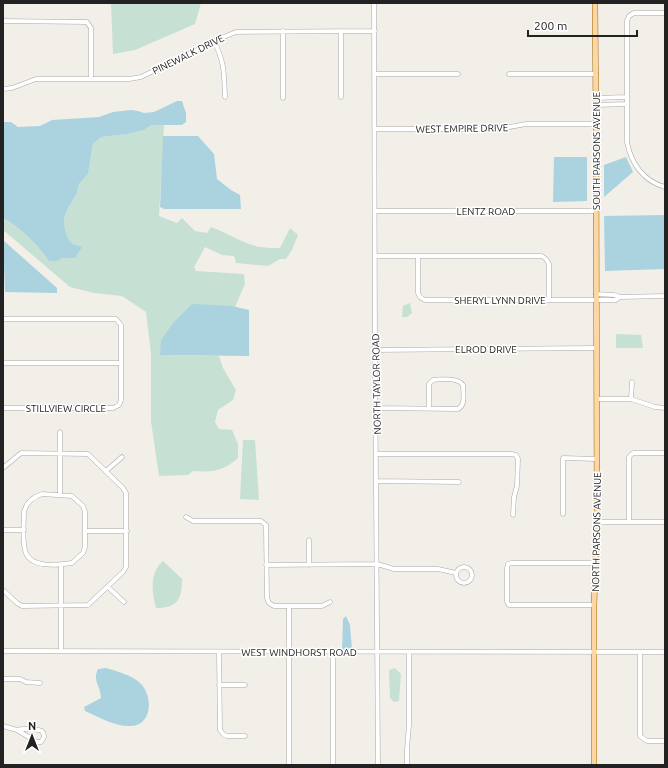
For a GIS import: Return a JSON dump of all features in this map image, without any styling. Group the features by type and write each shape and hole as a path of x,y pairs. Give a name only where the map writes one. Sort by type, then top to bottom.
{"main road":[{"name":"SOUTH PARSONS AVENUE","path":"594,3 596,74 596,297"},
{"name":"NORTH PARSONS AVENUE","path":"594,765 594,605 597,522 596,297"}],"street":[{"name":"NORTH TAYLOR ROAD","path":"374,3 378,765"},
{"path":"665,13 634,13 628,18 627,97 627,142 632,158 640,171 646,177 660,186 665,187"},
{"path":"3,21 87,22 91,28 91,79"},
{"path":"283,31 283,98"},
{"path":"340,31 341,97"},
{"name":"PINEWALK DRIVE","path":"3,89 12,88 36,80 129,78 141,76 236,32 375,31"},
{"path":"214,41 224,67 225,98"},
{"path":"375,74 458,74"},
{"path":"509,74 596,74"},
{"path":"596,98 627,97"},
{"path":"596,105 627,104"},
{"name":"WEST EMPIRE DRIVE","path":"375,129 499,129 526,124 596,124"},
{"name":"LENTZ ROAD","path":"375,211 596,211"},
{"path":"375,256 544,257 549,264 548,300"},
{"name":"SHERYL LYNN DRIVE","path":"418,256 418,293 420,297 425,300 548,300 614,295 620,297 665,296"},
{"name":"STILLVIEW CIRCLE","path":"3,319 116,319 121,325 121,400 116,407 3,408"},
{"name":"ELROD DRIVE","path":"375,350 596,348"},
{"path":"3,364 121,363"},
{"path":"376,408 433,409 460,408 463,404 462,383 458,380 433,380 429,384 429,408"},
{"path":"631,399 632,382"},
{"path":"597,399 631,399 655,407 665,408"},
{"path":"60,432 60,494"},
{"path":"3,468 21,453 88,454 123,488 126,493 126,567 123,572 88,605 22,606 16,603 3,590"},
{"path":"629,522 628,457 633,453 665,453"},
{"path":"376,454 516,455 518,459 518,486 514,497 513,515"},
{"path":"106,471 122,457"},
{"path":"564,514 563,458 597,459"},
{"path":"377,482 459,482"},
{"path":"42,494 60,494 72,496 82,506 85,512 85,547 83,553 72,563 41,565 34,562 25,550 25,506 35,496 42,494"},
{"path":"186,517 193,521 261,521 266,526 266,565 269,603 274,606 322,606 330,602"},
{"path":"597,522 665,522"},
{"path":"3,530 24,530"},
{"path":"85,531 126,531"},
{"path":"309,540 309,565"},
{"path":"594,605 509,605 507,602 506,568 508,564 511,563 596,563"},
{"path":"60,564 61,651"},
{"path":"266,565 377,564 394,569 438,569 456,573"},
{"path":"464,567 469,569 472,577 467,582 462,583 458,580 456,573 459,569 464,567"},
{"path":"108,587 124,602"},
{"path":"289,606 289,765"},
{"name":"WEST WINDHORST ROAD","path":"3,651 378,653 665,652"},
{"path":"219,652 220,730 227,736 245,736"},
{"path":"333,652 333,765"},
{"path":"407,765 406,749 409,725 409,653"},
{"path":"640,653 640,736 647,741 665,741"},
{"path":"3,679 20,679 26,682 40,682"},
{"path":"219,685 244,685"},
{"path":"3,726 17,730 37,742 43,741 44,734 41,731 21,728 17,730"}],"green space":[{"path":"111,3 201,3 195,24 135,50 113,54"},
{"path":"150,125 164,125 159,216 177,223 182,218 195,231 207,233 211,227 254,246 280,248 290,228 298,235 292,250 286,259 280,259 268,266 236,263 234,256 222,255 205,247 194,267 196,271 244,274 245,284 235,307 232,306 161,340 161,355 219,356 223,368 236,390 233,400 218,410 215,422 219,429 232,430 238,444 238,458 222,469 212,471 193,471 188,475 159,476 151,421 151,354 146,312 122,296 94,293 70,287 3,230 3,218 28,237 49,261 76,255 81,247 73,244 69,240 65,231 64,219 68,208 77,193 79,184 88,174 93,144 101,137 127,134 144,130"},
{"path":"410,303 412,313 407,317 402,317 403,306"},
{"path":"616,334 641,335 643,348 616,348"},
{"path":"243,440 255,440 259,500 240,499"},
{"path":"163,561 182,579 182,586 180,597 174,604 163,608 156,608 153,596 153,583 155,571"},
{"path":"395,668 401,674 399,701 394,702 390,698 389,670"}],"water":[{"path":"177,101 182,101 186,113 186,122 182,125 151,125 144,130 127,134 101,137 93,144 88,174 79,184 77,193 68,208 64,219 65,231 69,240 73,244 82,247 75,258 62,258 57,261 49,261 28,237 3,218 3,122 11,122 18,127 40,126 52,120 99,117 113,112 131,110 144,113 154,112"},
{"path":"163,136 198,136 214,154 217,179 240,195 241,209 164,209 160,207"},
{"path":"554,157 587,157 587,201 553,202"},
{"path":"626,157 633,172 604,197 604,165"},
{"path":"665,215 665,269 605,271 604,216"},
{"path":"3,240 57,288 57,293 5,292"},
{"path":"192,304 232,306 249,310 249,356 160,355 161,340 174,322"},
{"path":"346,616 350,625 352,649 342,650 343,619"},
{"path":"106,668 137,680 144,688 149,702 149,709 144,721 131,726 119,725 85,711 84,707 101,698 96,680 96,673 98,669"}]}
